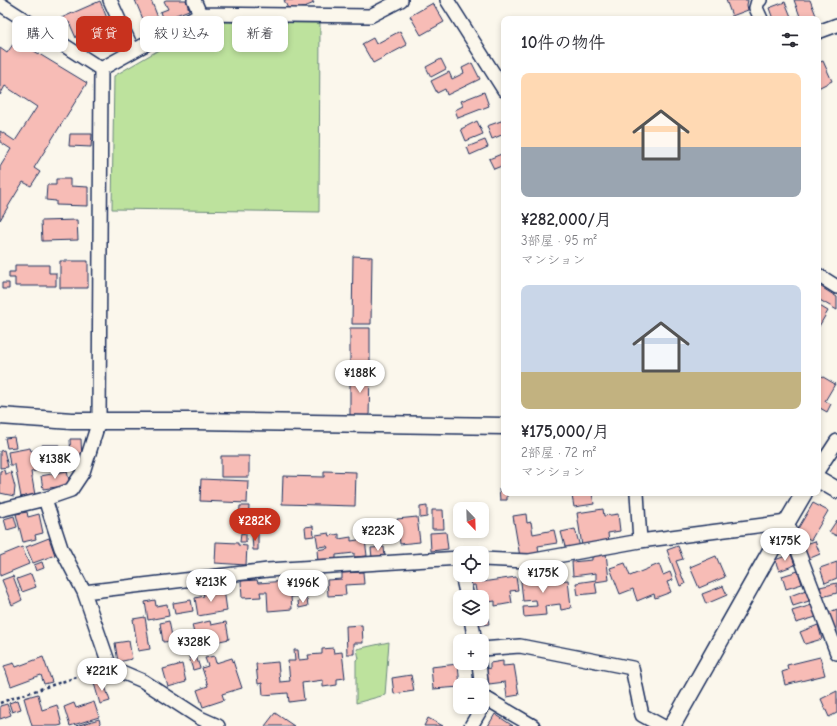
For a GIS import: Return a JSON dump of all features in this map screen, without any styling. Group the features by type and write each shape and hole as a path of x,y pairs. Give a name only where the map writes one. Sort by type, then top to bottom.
{"street":[{"path":"110,0 133,51"},
{"path":"194,0 200,14"},
{"path":"101,69 200,14 370,16 401,0"},
{"path":"760,0 758,1 756,8 760,16"},
{"path":"451,1 501,85"},
{"path":"0,4 101,69"},
{"path":"821,31 837,25"},
{"path":"0,510 45,500 71,490 83,472 99,421 101,69"},
{"path":"821,277 837,287"},
{"path":"0,416 72,421 194,421 501,426"},
{"path":"821,465 837,441"},
{"path":"821,480 837,490"},
{"path":"637,496 640,541"},
{"path":"672,726 802,496"},
{"path":"45,500 61,548 84,592 110,666 144,681 198,722 218,726"},
{"path":"489,559 529,561 640,541 787,522"},
{"path":"787,522 837,654"},
{"path":"84,592 268,570 453,559"},
{"path":"489,648 520,646 632,668 642,715 662,726"},
{"path":"471,726 487,699 533,726"}],"path":[{"path":"0,703 110,666"}],"green space":[{"path":"224,22 232,22 232,52 288,52 288,23 320,23 319,212 112,209 114,76 155,52 224,52"},
{"path":"389,642 385,695 356,703 356,660 359,659 357,649"}],"building":[{"path":"135,0 151,0 157,16 142,16"},
{"path":"186,0 189,10 173,16 162,16 160,12 168,9 164,1"},
{"path":"284,0 312,0 314,3 290,13"},
{"path":"726,0 748,0 748,10 732,16"},
{"path":"794,0 810,0 816,16 800,16"},
{"path":"100,1 106,16 76,16 76,38 68,22 68,16 66,16"},
{"path":"785,2 791,16 772,16 769,8"},
{"path":"433,3 444,22 421,35 410,16"},
{"path":"400,31 407,45 373,63 362,44 373,38 376,44"},
{"path":"12,46 12,52 36,52 87,83 34,168 40,172 31,186 23,182 0,220 0,167 11,149 0,142 0,131 15,141 37,107 5,86 0,95 0,48 7,53"},
{"path":"441,59 446,69 431,77 426,67"},
{"path":"823,61 832,81 821,86 821,62"},
{"path":"472,63 480,79 447,95 445,89 437,93 431,81 449,72 452,79 464,73 462,68"},
{"path":"484,92 489,106 458,118 455,110 463,106 461,101"},
{"path":"477,121 483,134 466,141 461,129"},
{"path":"501,121 501,135 492,139 487,126"},
{"path":"70,134 92,134 91,147 69,146"},
{"path":"485,140 488,147 470,155 467,147"},
{"path":"501,154 501,166 494,169 489,159"},
{"path":"56,179 70,179 70,186 88,187 88,206 56,205 56,201 46,200 47,185 56,185"},
{"path":"77,220 78,240 42,241 41,221"},
{"path":"353,256 372,257 371,324 352,324"},
{"path":"60,261 88,261 88,288 60,288"},
{"path":"15,265 49,265 49,273 56,273 56,286 15,286 15,278 9,278 9,272 15,272"},
{"path":"2,283 9,283 9,289 2,289"},
{"path":"821,287 837,297 837,310 821,301"},
{"path":"821,307 828,311 821,323"},
{"path":"350,328 370,328 370,363 350,363"},
{"path":"350,371 370,371 369,417 350,417"},
{"path":"821,376 835,384 825,401 831,404 827,412 821,409"},
{"path":"14,437 16,447 7,448 5,438"},
{"path":"70,439 81,439 82,461 71,461"},
{"path":"42,445 60,445 60,459 42,459"},
{"path":"30,448 31,451 37,450 40,470 31,472 35,495 21,497 15,465 10,465 8,452"},
{"path":"4,450 8,467 0,468 0,451"},
{"path":"221,456 249,456 249,477 221,477"},
{"path":"69,461 70,468 61,470 59,464"},
{"path":"4,470 5,474 11,472 15,487 14,496 0,493 0,471"},
{"path":"67,471 70,485 43,489 41,476"},
{"path":"324,471 356,472 355,506 282,504 283,476 324,477"},
{"path":"201,479 248,481 247,503 200,501"},
{"path":"499,489 501,489 501,496 507,496 507,500 500,500"},
{"path":"572,496 593,496 594,504 574,507"},
{"path":"813,503 828,511 811,540 796,532"},
{"path":"240,506 249,506 248,522 239,521"},
{"path":"427,506 427,517 420,518 420,507"},
{"path":"603,509 604,516 618,514 620,531 608,533 609,543 582,546 577,513"},
{"path":"432,510 443,510 444,529 432,529"},
{"path":"27,512 28,517 39,514 43,533 35,535 36,539 23,542 16,514"},
{"path":"526,514 527,523 531,522 533,534 554,530 557,543 538,546 539,553 520,557 513,516"},
{"path":"14,516 17,527 7,530 4,519"},
{"path":"417,517 420,542 400,544 397,519"},
{"path":"837,520 837,536 829,532"},
{"path":"313,526 314,536 306,537 305,527"},
{"path":"575,529 580,547 566,550 561,532"},
{"path":"446,532 448,549 431,551 430,533"},
{"path":"241,533 246,534 246,542 240,542"},
{"path":"329,533 330,536 339,534 339,539 351,537 351,541 365,539 367,556 354,557 354,553 336,555 336,559 318,562 317,550 328,548 327,546 318,547 316,535"},
{"path":"252,534 258,534 258,550 253,550"},
{"path":"49,538 55,555 33,563 26,547"},
{"path":"815,541 820,554 808,559 803,545"},
{"path":"216,542 238,543 238,545 247,546 246,565 215,563"},
{"path":"678,546 683,559 676,561 685,584 680,586 667,550"},
{"path":"22,547 29,564 0,576 0,556"},
{"path":"384,547 385,557 372,558 371,548"},
{"path":"606,553 609,580 595,582 597,593 578,595 576,583 596,580 596,573 573,576 572,562 592,560 592,555"},
{"path":"791,554 795,565 779,571 775,560"},
{"path":"716,556 725,577 699,588 690,567"},
{"path":"42,562 44,568 36,571 34,565"},
{"path":"837,562 837,578 825,583 820,568"},
{"path":"625,563 630,576 659,564 663,575 670,572 673,580 667,582 671,592 655,598 654,594 637,601 633,589 620,594 610,568"},
{"path":"537,570 539,583 568,580 571,608 561,610 560,604 545,606 546,615 524,617 523,607 537,606 536,600 523,601 520,572"},
{"path":"798,571 802,584 786,589 782,576"},
{"path":"363,572 364,584 345,585 346,595 328,596 327,580 342,579 342,573"},
{"path":"31,574 36,587 22,592 17,579"},
{"path":"13,576 22,600 12,605 2,580"},
{"path":"516,577 518,590 510,591 512,603 495,606 495,601 489,602 489,590 476,590 475,585 468,586 468,582 489,582"},
{"path":"257,580 258,583 300,580 301,596 291,597 292,609 268,611 267,592 260,592 261,597 242,598 241,581"},
{"path":"837,583 837,593 822,597 820,587"},
{"path":"723,586 727,595 706,604 702,594"},
{"path":"224,589 227,611 198,616 195,598 204,596 203,593"},
{"path":"806,590 809,601 793,606 790,596"},
{"path":"307,599 308,606 299,608 298,601"},
{"path":"155,600 156,606 167,604 169,616 148,620 145,602"},
{"path":"191,600 193,611 175,614 173,603"},
{"path":"812,605 816,617 796,623 792,611"},
{"path":"837,609 837,634 828,613"},
{"path":"145,617 150,649 138,651 133,619"},
{"path":"169,621 173,641 163,642 160,623"},
{"path":"210,621 211,625 226,622 229,639 215,642 214,638 196,642 192,625"},
{"path":"362,625 363,643 354,643 354,654 347,654 346,626"},
{"path":"818,625 822,639 805,644 800,632"},
{"path":"129,641 132,659 118,662 115,643"},
{"path":"333,648 334,653 342,652 345,678 337,679 337,685 323,687 323,680 302,683 304,700 289,702 288,693 263,695 262,683 258,684 256,664 278,662 280,682 290,681 288,661 295,661 294,650 298,650 299,660 309,659 308,655 322,654 322,649"},
{"path":"196,656 200,668 193,670 189,657"},
{"path":"214,656 216,663 232,658 242,688 222,694 224,700 203,707 197,690 208,686 202,668 208,666 205,658"},
{"path":"43,657 52,682 44,684 41,675 11,686 4,666 14,663 16,667"},
{"path":"820,657 825,675 785,685 782,672 788,670 787,665"},
{"path":"503,661 503,666 514,665 519,695 507,697 505,682 489,684 486,670 489,670 490,663"},
{"path":"182,664 186,682 168,687 163,669"},
{"path":"453,665 453,670 459,670 459,678 453,678 453,688 433,689 431,667"},
{"path":"411,675 414,691 394,694 392,678"},
{"path":"103,680 110,701 100,704 94,683"},
{"path":"837,691 837,713 829,717 821,699"},
{"path":"38,694 42,710 57,705 62,725 32,726 24,698"},
{"path":"18,700 21,709 12,712 9,703"},
{"path":"94,702 99,717 70,726 64,707 74,703 76,708"},
{"path":"7,704 11,715 0,719 0,706"},
{"path":"275,713 294,726 265,726"},
{"path":"495,714 513,726 488,726"},
{"path":"428,718 443,726 424,726"},
{"path":"99,719 101,726 76,726"}]}
